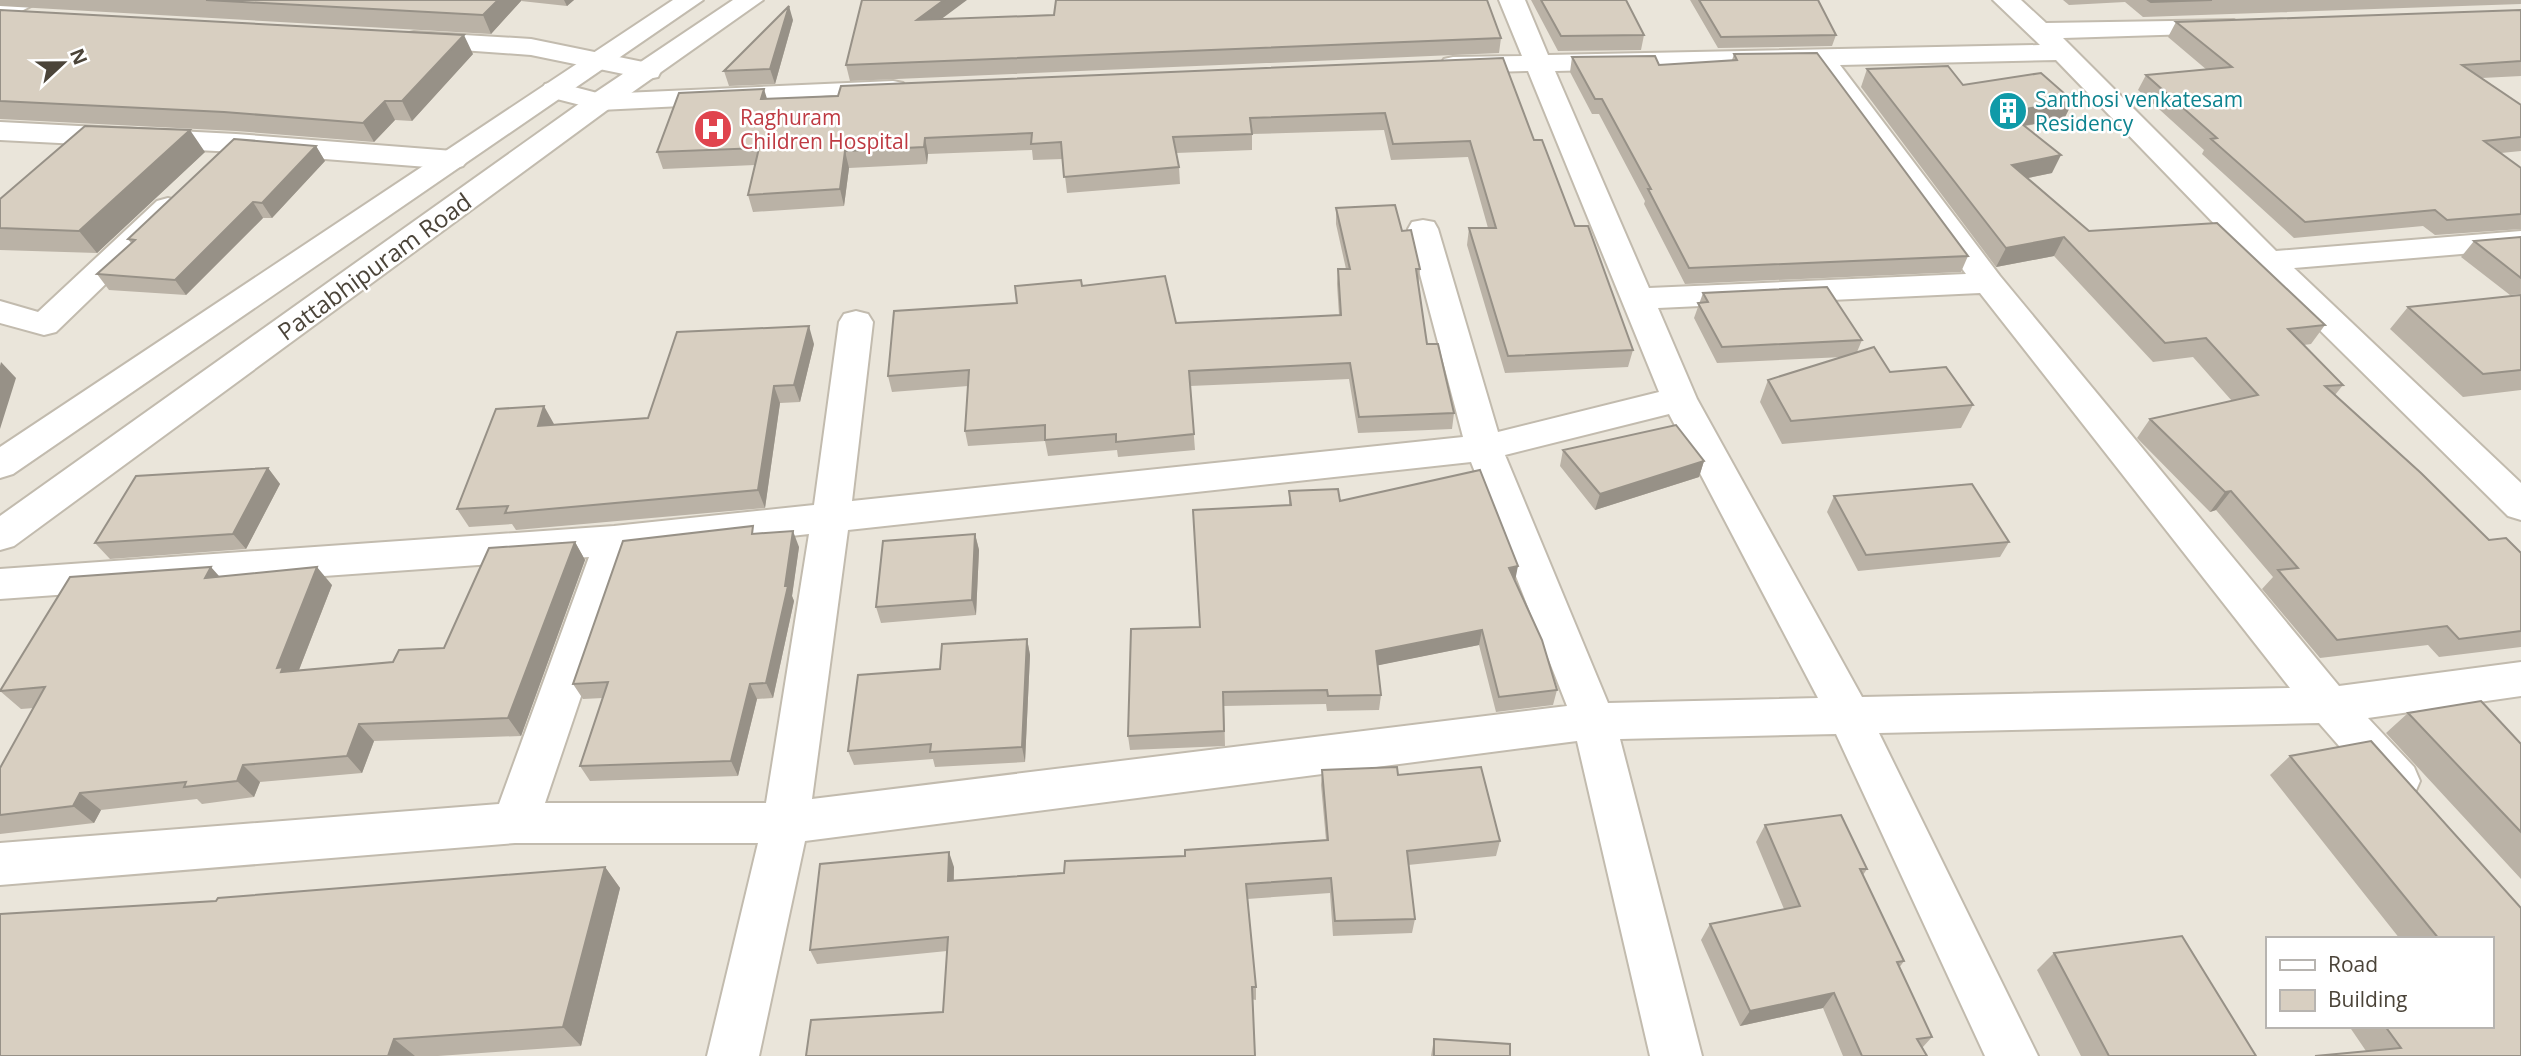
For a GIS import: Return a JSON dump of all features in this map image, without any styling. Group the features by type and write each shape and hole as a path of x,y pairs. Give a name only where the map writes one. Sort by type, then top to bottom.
{"street":[{"path":"0,15 24,0"},
{"name":"Pattabhipuram Road","path":"0,465 690,0"},
{"name":"Pattabhipuram Road","path":"0,536 600,102 750,0"},
{"path":"1512,0 1679,398 1848,713 2012,1056"},
{"path":"2006,0 2063,52 2268,261 2521,506"},
{"path":"0,15 42,19"},
{"path":"2038,31 2245,24"},
{"path":"391,39 531,47 648,71"},
{"path":"1428,66 2063,52"},
{"path":"1821,57 1989,283 2329,705 2421,806"},
{"path":"555,90 600,102 917,88"},
{"path":"0,131 236,144 453,160"},
{"path":"0,312 44,324 236,144"},
{"path":"1423,229 1484,448 1594,721 1676,1056"},
{"path":"2268,261 2521,240"},
{"path":"1639,299 1989,283"},
{"path":"733,1056 786,823 844,429 856,322"},
{"path":"0,584 614,541 1484,448 1679,398"},
{"path":"515,823 614,541"},
{"path":"0,864 515,823 786,823 1594,721 1848,713 2329,705 2521,679"}],"shaded area":[{"path":"0,0 2521,0 2521,1056 0,1056"}],"building":[{"path":"206,0 498,0 483,15"},
{"path":"862,0 944,0 917,20 1054,15 1056,0 1487,0 1501,38 846,65"},
{"path":"1541,0 1626,0 1644,35 1561,36"},
{"path":"1699,0 1818,0 1836,35 1721,37"},
{"path":"2148,0 2212,0 2151,2"},
{"path":"789,6 770,69 724,71"},
{"path":"0,10 464,35 402,101 385,101 363,123 224,112 0,101"},
{"path":"2521,10 2521,61 2462,65 2521,105 2521,137 2484,141 2521,168 2521,214 2447,220 2435,210 2305,222 2211,139 2217,138 2146,75 2232,67 2176,22"},
{"path":"1817,53 1968,256 1689,268 1648,189 1651,189 1602,99 1595,99 1572,57 1655,56 1659,65 1737,60 1734,54"},
{"path":"1503,58 1534,140 1542,140 1575,226 1588,226 1633,350 1508,356 1469,228 1496,228 1470,141 1393,144 1385,113 1250,118 1252,134 1173,137 1179,167 1064,177 1061,142 1031,144 1032,133 925,138 924,147 845,151 840,189 748,195 759,148 657,152 679,93 764,89 761,99 838,96 841,86"},
{"path":"1948,66 1963,85 2041,73 2073,101 2007,112 2061,155 2012,165 2089,231 2217,223 2325,325 2288,329 2343,385 2325,386 2421,473 2489,540 2506,538 2521,553 2521,631 2459,639 2447,626 2337,640 2278,570 2298,568 2231,491 2225,492 2150,419 2258,395 2206,338 2165,343 2064,237 2006,248 1867,69"},
{"path":"85,126 190,130 79,231 0,228 0,199"},
{"path":"234,139 316,146 262,203 253,202 175,280 97,274 135,240 128,239"},
{"path":"1395,205 1402,231 1411,230 1420,269 1416,269 1427,344 1438,344 1454,413 1359,417 1350,363 1189,371 1194,434 1116,442 1116,434 1045,440 1045,425 965,431 969,370 888,376 894,311 1017,303 1015,286 1081,280 1082,286 1165,276 1176,323 1341,315 1338,269 1350,269 1336,208"},
{"path":"2521,237 2521,278 2474,241"},
{"path":"1827,287 1862,340 1722,347 1698,303 1708,302 1703,293"},
{"path":"2521,295 2521,370 2483,374 2408,307"},
{"path":"809,326 794,385 774,386 758,490 505,513 508,506 457,509 496,409 544,406 538,426 648,418 677,332"},
{"path":"1874,347 1890,372 1946,367 1973,405 1791,421 1768,380"},
{"path":"1676,425 1704,461 1600,494 1563,450"},
{"path":"268,468 233,534 95,543 136,476"},
{"path":"1480,470 1518,566 1509,568 1542,640 1557,690 1499,697 1482,630 1376,651 1381,695 1328,696 1327,690 1223,692 1224,731 1128,736 1131,629 1200,627 1193,510 1291,505 1289,491 1338,489 1340,501"},
{"path":"1972,484 2009,542 1866,555 1834,496"},
{"path":"753,526 752,534 793,531 785,586 788,586 766,683 750,684 731,761 580,766 608,682 573,684 623,541"},
{"path":"975,534 972,600 876,607 883,541"},
{"path":"575,542 508,718 359,724 347,756 243,765 237,781 184,787 186,782 80,793 73,806 0,815 0,768 45,687 0,691 70,577 211,567 205,578 317,567 277,668 283,667 281,672 393,662 399,650 444,648 489,548"},
{"path":"1027,639 1022,747 930,752 931,744 848,751 858,675 940,669 942,644"},
{"path":"2481,701 2521,744 2521,832 2408,713"},
{"path":"2371,741 2521,908 2521,1056 2315,1056 2401,1048 2386,1028 2493,1028 2493,937 2437,937 2290,756"},
{"path":"1397,767 1398,775 1481,767 1500,841 1407,851 1415,919 1335,921 1331,878 1246,884 1256,987 1252,987 1255,1056 806,1056 811,1020 943,1012 948,937 810,950 820,864 949,852 948,881 1064,873 1065,861 1185,856 1185,850 1328,840 1322,770"},
{"path":"1841,815 1867,869 1860,869 1904,961 1897,962 1932,1037 1917,1039 1927,1056 1862,1056 1834,993 1750,1011 1710,924 1800,906 1765,825"},
{"path":"605,867 563,1027 394,1039 388,1056 0,1056 0,914 216,901 218,898"},
{"path":"2182,936 2256,1056 2109,1056 2054,953"},
{"path":"1434,1039 1510,1044 1510,1056 1434,1056"}],"place":[{"name":"Santhosi venkatesam Residency","path":"2008,111"},
{"name":"Raghuram Children Hospital","path":"713,129"}]}
